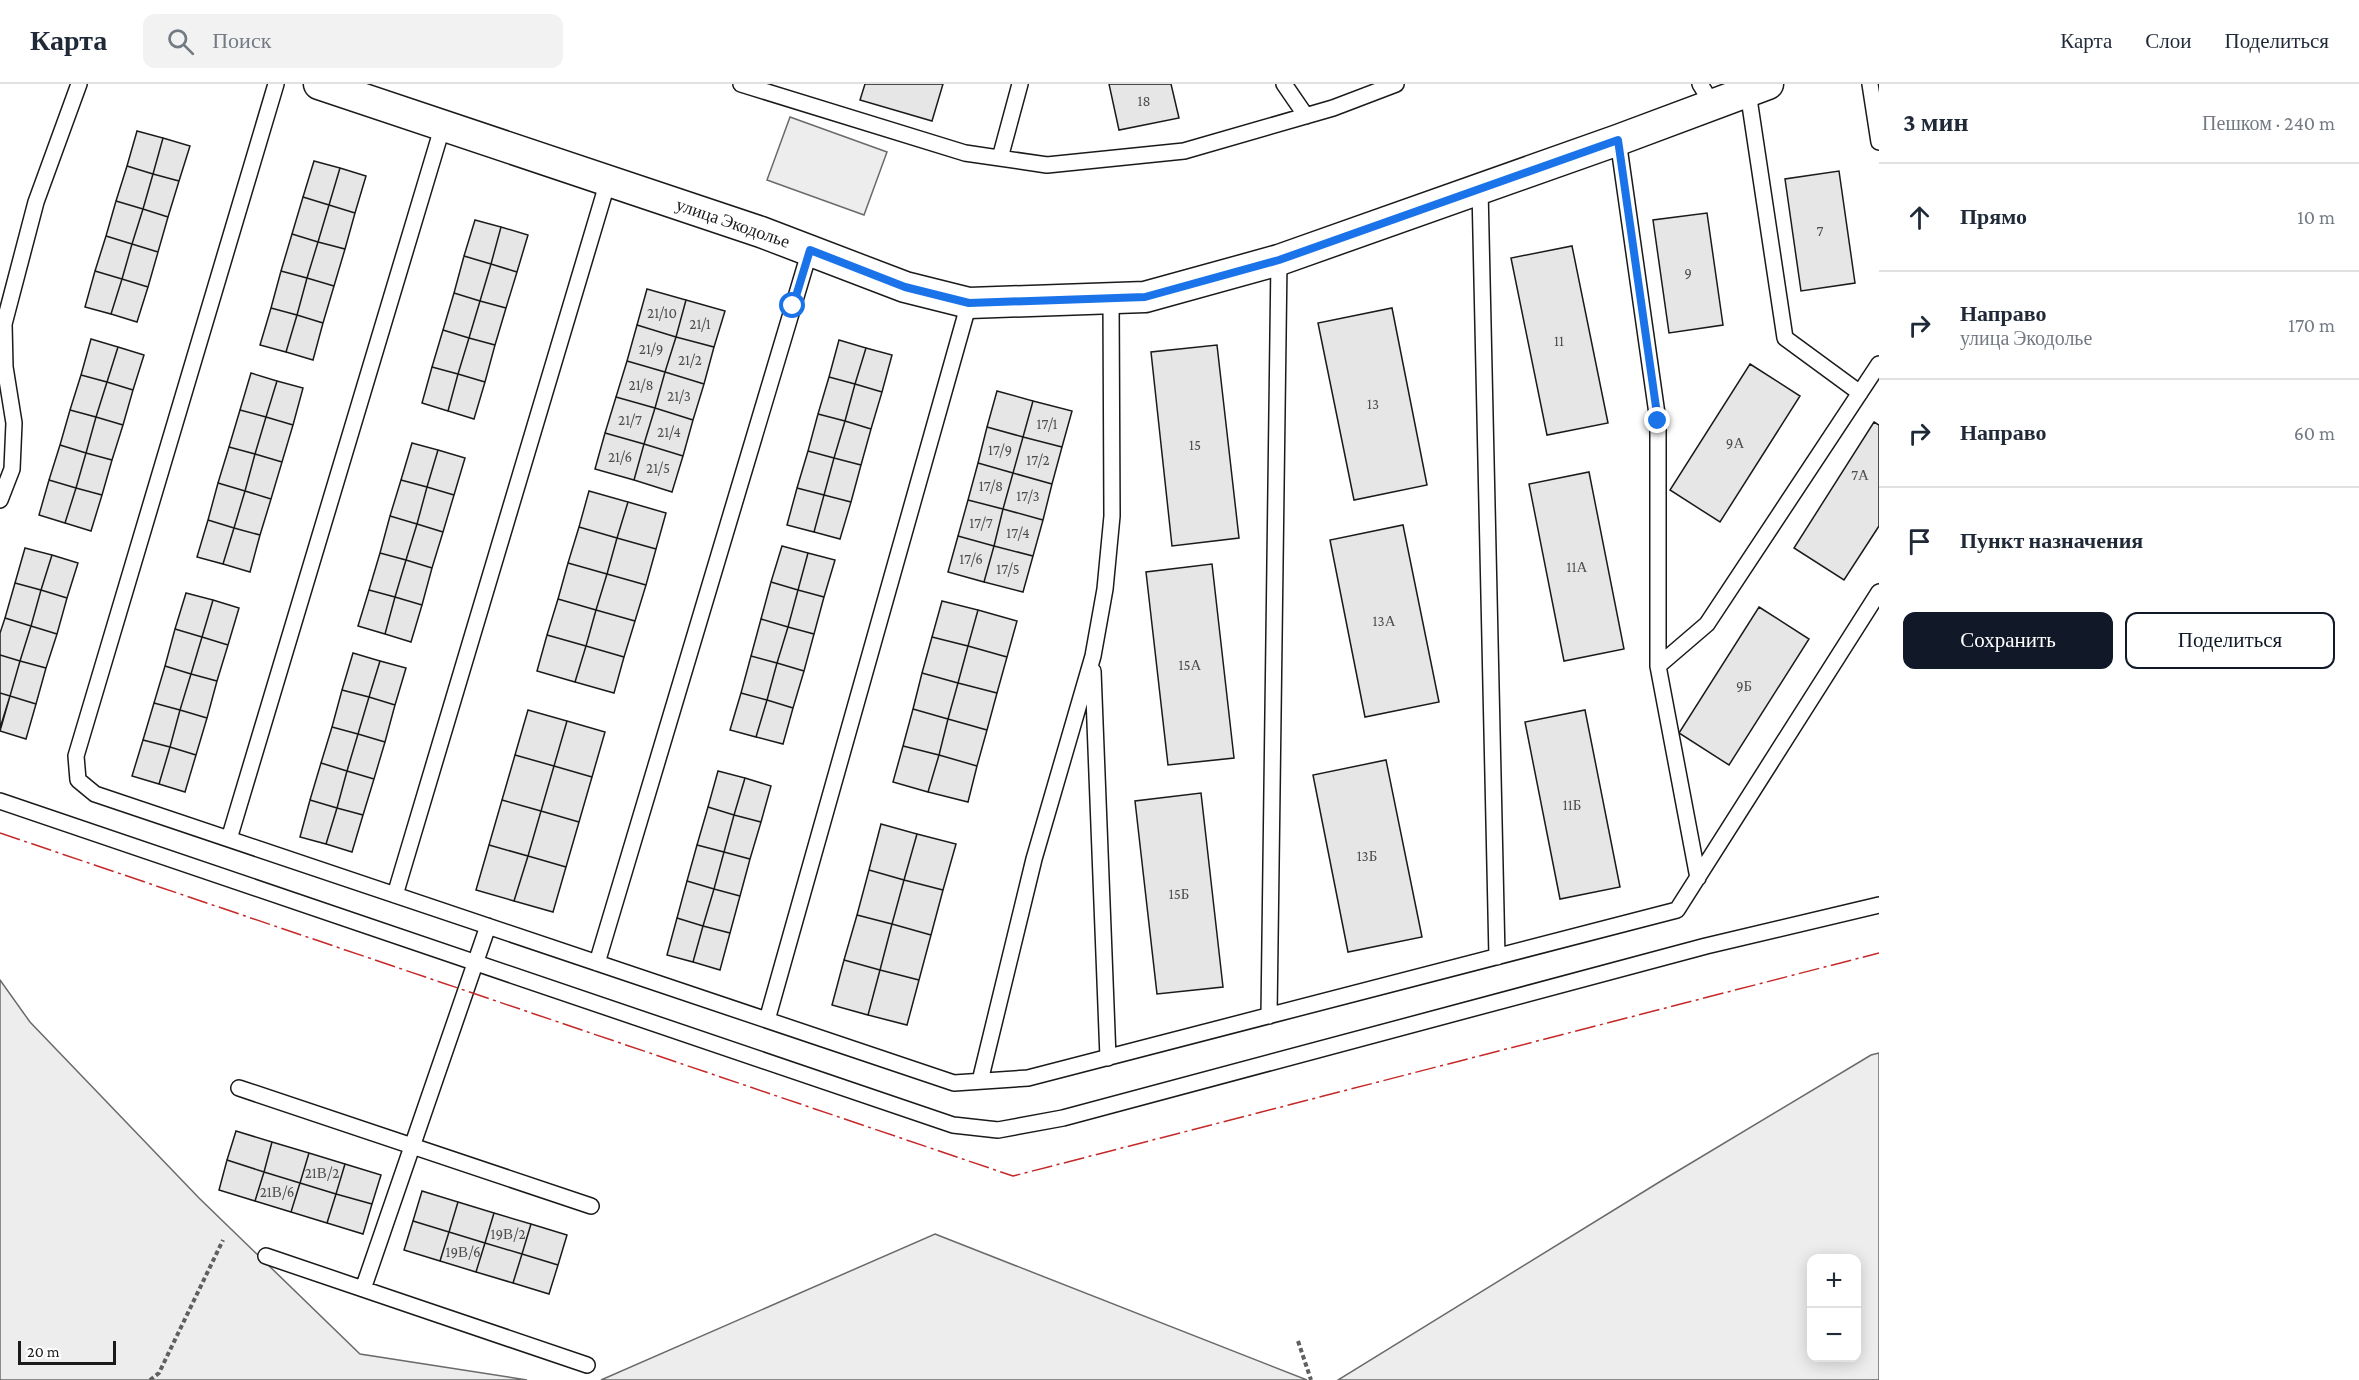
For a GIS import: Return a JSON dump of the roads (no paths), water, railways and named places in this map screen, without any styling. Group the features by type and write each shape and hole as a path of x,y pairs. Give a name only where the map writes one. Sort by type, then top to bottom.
{"street":[{"name":"улица Экодолье","path":"319,84 810,250 905,287 969,303 1145,297 1279,260 1618,140 1707,94 1758,88"}],"lane":[{"path":"0,500 12,469 14,423 4,367 4,324 36,202 79,84"},
{"path":"276,84 76,756 78,780 95,794 954,1083 1028,1078 1677,910 1879,592"},
{"path":"741,84 788,91 965,153 1047,165 1184,151 1333,108 1396,84"},
{"path":"999,158 1020,84"},
{"path":"1284,84 1305,116"},
{"path":"1870,84 1879,142"},
{"path":"1758,88 1785,338 1860,393"},
{"path":"229,839 442,125"},
{"path":"1618,140 1658,421 1658,666 1698,878"},
{"path":"395,895 608,181"},
{"path":"1480,189 1497,957"},
{"path":"597,963 810,250"},
{"path":"1269,1016 1279,260"},
{"path":"980,1081 1034,859 1093,656 1105,589 1112,516 1111,298"},
{"path":"767,1020 969,303"},
{"path":"1658,666 1707,624 1879,364"},
{"path":"1093,656 1108,1058"},
{"path":"0,801 953,1125 998,1130 1063,1118 1706,946 1879,906"},
{"path":"363,1289 488,926"},
{"path":"239,1088 591,1206"},
{"path":"266,1256 587,1365"}]}
